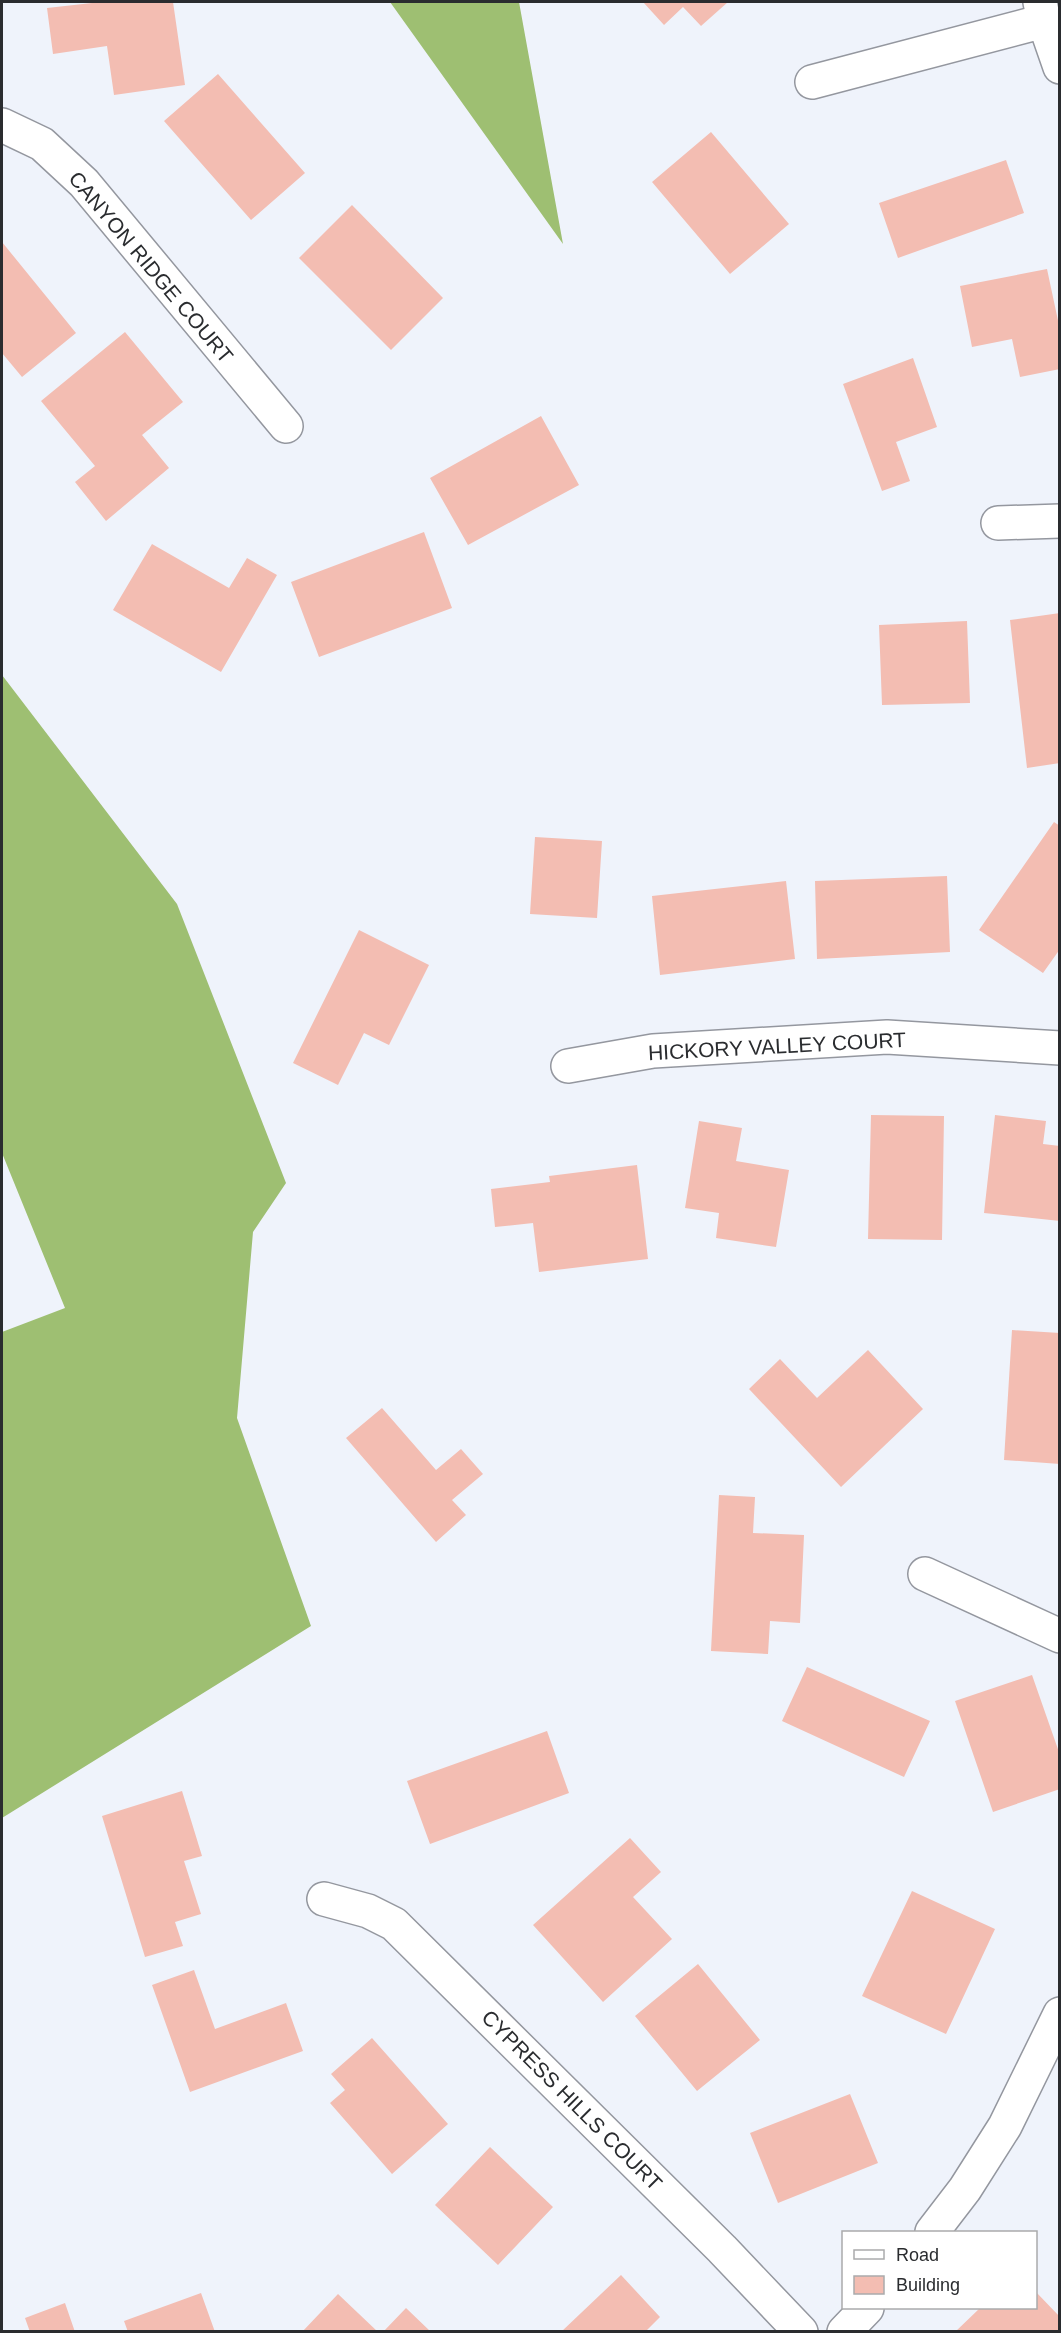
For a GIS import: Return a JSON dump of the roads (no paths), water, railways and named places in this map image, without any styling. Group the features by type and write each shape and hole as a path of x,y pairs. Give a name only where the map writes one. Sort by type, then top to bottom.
{"street":[{"path":"812,82 1042,11 1059,66"},
{"name":"CANYON RIDGE COURT","path":"2,125 42,144 84,183 286,426"},
{"path":"998,523 1059,521"},
{"name":"HICKORY VALLEY COURT","path":"568,1066 652,1051 887,1037 1059,1048"},
{"path":"926,1574 1059,1636"},
{"name":"CYPRESS HILLS COURT","path":"324,1899 368,1911 394,1924 722,2249 801,2331"},
{"path":"933,2231 965,2189 1005,2126 1059,2014"},
{"path":"844,2331 865,2309"}]}
